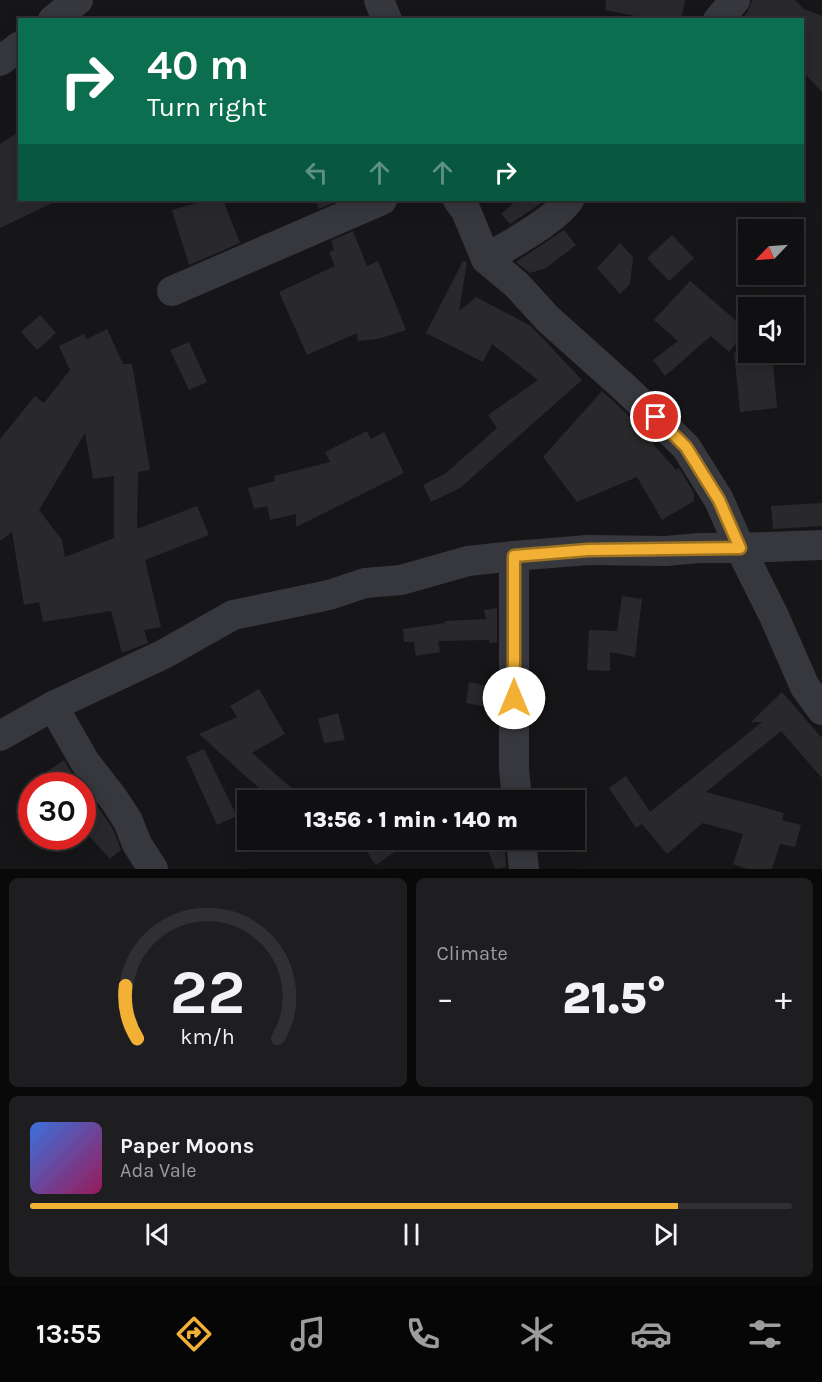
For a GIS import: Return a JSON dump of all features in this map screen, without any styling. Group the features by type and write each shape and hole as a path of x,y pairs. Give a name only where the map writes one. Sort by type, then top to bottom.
{"street":[{"path":"56,18 78,0"},
{"path":"379,0 386,18"},
{"path":"720,18 735,0"},
{"path":"0,61 18,48"},
{"path":"172,291 380,201"},
{"path":"459,201 466,211 486,259 517,285 548,319 686,447 719,500 805,687 822,710"},
{"path":"486,259 527,234 568,201"},
{"path":"0,736 53,706 164,654 233,615 329,595 365,583 401,580 468,561 514,556 588,550 822,545"},
{"path":"514,556 514,768 517,790"},
{"path":"53,706 85,762 128,821 137,844 153,869"},
{"path":"522,850 524,869"}],"building":[{"path":"606,0 685,0 681,18 645,18 605,10"},
{"path":"752,0 795,0 804,9 822,16 822,92 804,73 804,18 743,18"},
{"path":"18,132 18,201 57,201 0,228 0,144"},
{"path":"204,201 223,201 240,243 189,265 172,210"},
{"path":"315,201 338,201 319,209"},
{"path":"516,201 544,201 510,224 501,214"},
{"path":"564,230 576,245 546,268 530,273 516,262"},
{"path":"353,231 367,266 378,261 406,330 378,339 358,341 357,333 307,355 279,292 335,266 329,252 334,250 331,241"},
{"path":"672,235 694,258 669,281 647,258"},
{"path":"620,243 633,257 630,284 620,294 597,268"},
{"path":"463,261 467,262 459,311 476,297 531,326 582,380 460,488 431,502 423,485 446,473 497,428 488,415 538,380 492,344 483,362 426,333"},
{"path":"690,281 738,322 738,341 729,352 711,336 665,376 653,360 678,341 654,320"},
{"path":"40,315 56,333 37,350 21,332"},
{"path":"107,329 123,364 132,364 150,470 138,472 137,529 197,506 209,535 145,560 161,627 144,630 148,643 122,653 111,611 43,622 39,602 24,605 12,532 0,541 0,439 35,396 44,403 70,370 59,346 84,334 87,339","holes":["85,433 93,479 114,476 114,538 65,557 62,540 39,510"]},
{"path":"189,342 207,382 189,390 170,350"},
{"path":"734,352 738,352 738,363 773,363 777,408 740,412"},
{"path":"602,391 626,413 676,470 679,468 694,493 694,501 662,520 637,477 577,502 543,457"},
{"path":"367,431 371,439 384,432 404,473 296,527 296,514 270,520 267,506 254,509 248,488 275,481 274,476 330,462 325,452"},
{"path":"822,503 822,526 773,529 771,506"},
{"path":"622,596 642,599 635,657 610,652 610,671 587,670 589,630 617,631"},
{"path":"497,608 497,642 490,643 489,640 438,641 440,652 416,656 414,642 404,642 403,629 445,623 445,621 486,619 484,610"},
{"path":"469,682 497,688 497,709 466,703"},
{"path":"259,689 285,734 252,753 294,790 261,790 199,734 237,717 230,706"},
{"path":"782,692 822,738 822,778 781,731 706,792 784,813 782,820 801,825 795,847 780,844 772,869 747,869 733,864 743,834 703,823 667,854 642,824 636,828 609,788 626,776 650,812 762,722 751,722"},
{"path":"338,713 345,740 324,743 318,719"},
{"path":"204,749 237,816 217,825 186,757"},
{"path":"64,760 71,772 49,772"},
{"path":"96,804 113,829 121,850 110,859 96,844"},
{"path":"365,850 398,850 376,865"},
{"path":"488,850 505,850 506,867 495,869"}],"route":[{"path":"514,698 514,556 588,550 740,548 719,500 686,447 656,417"}]}
